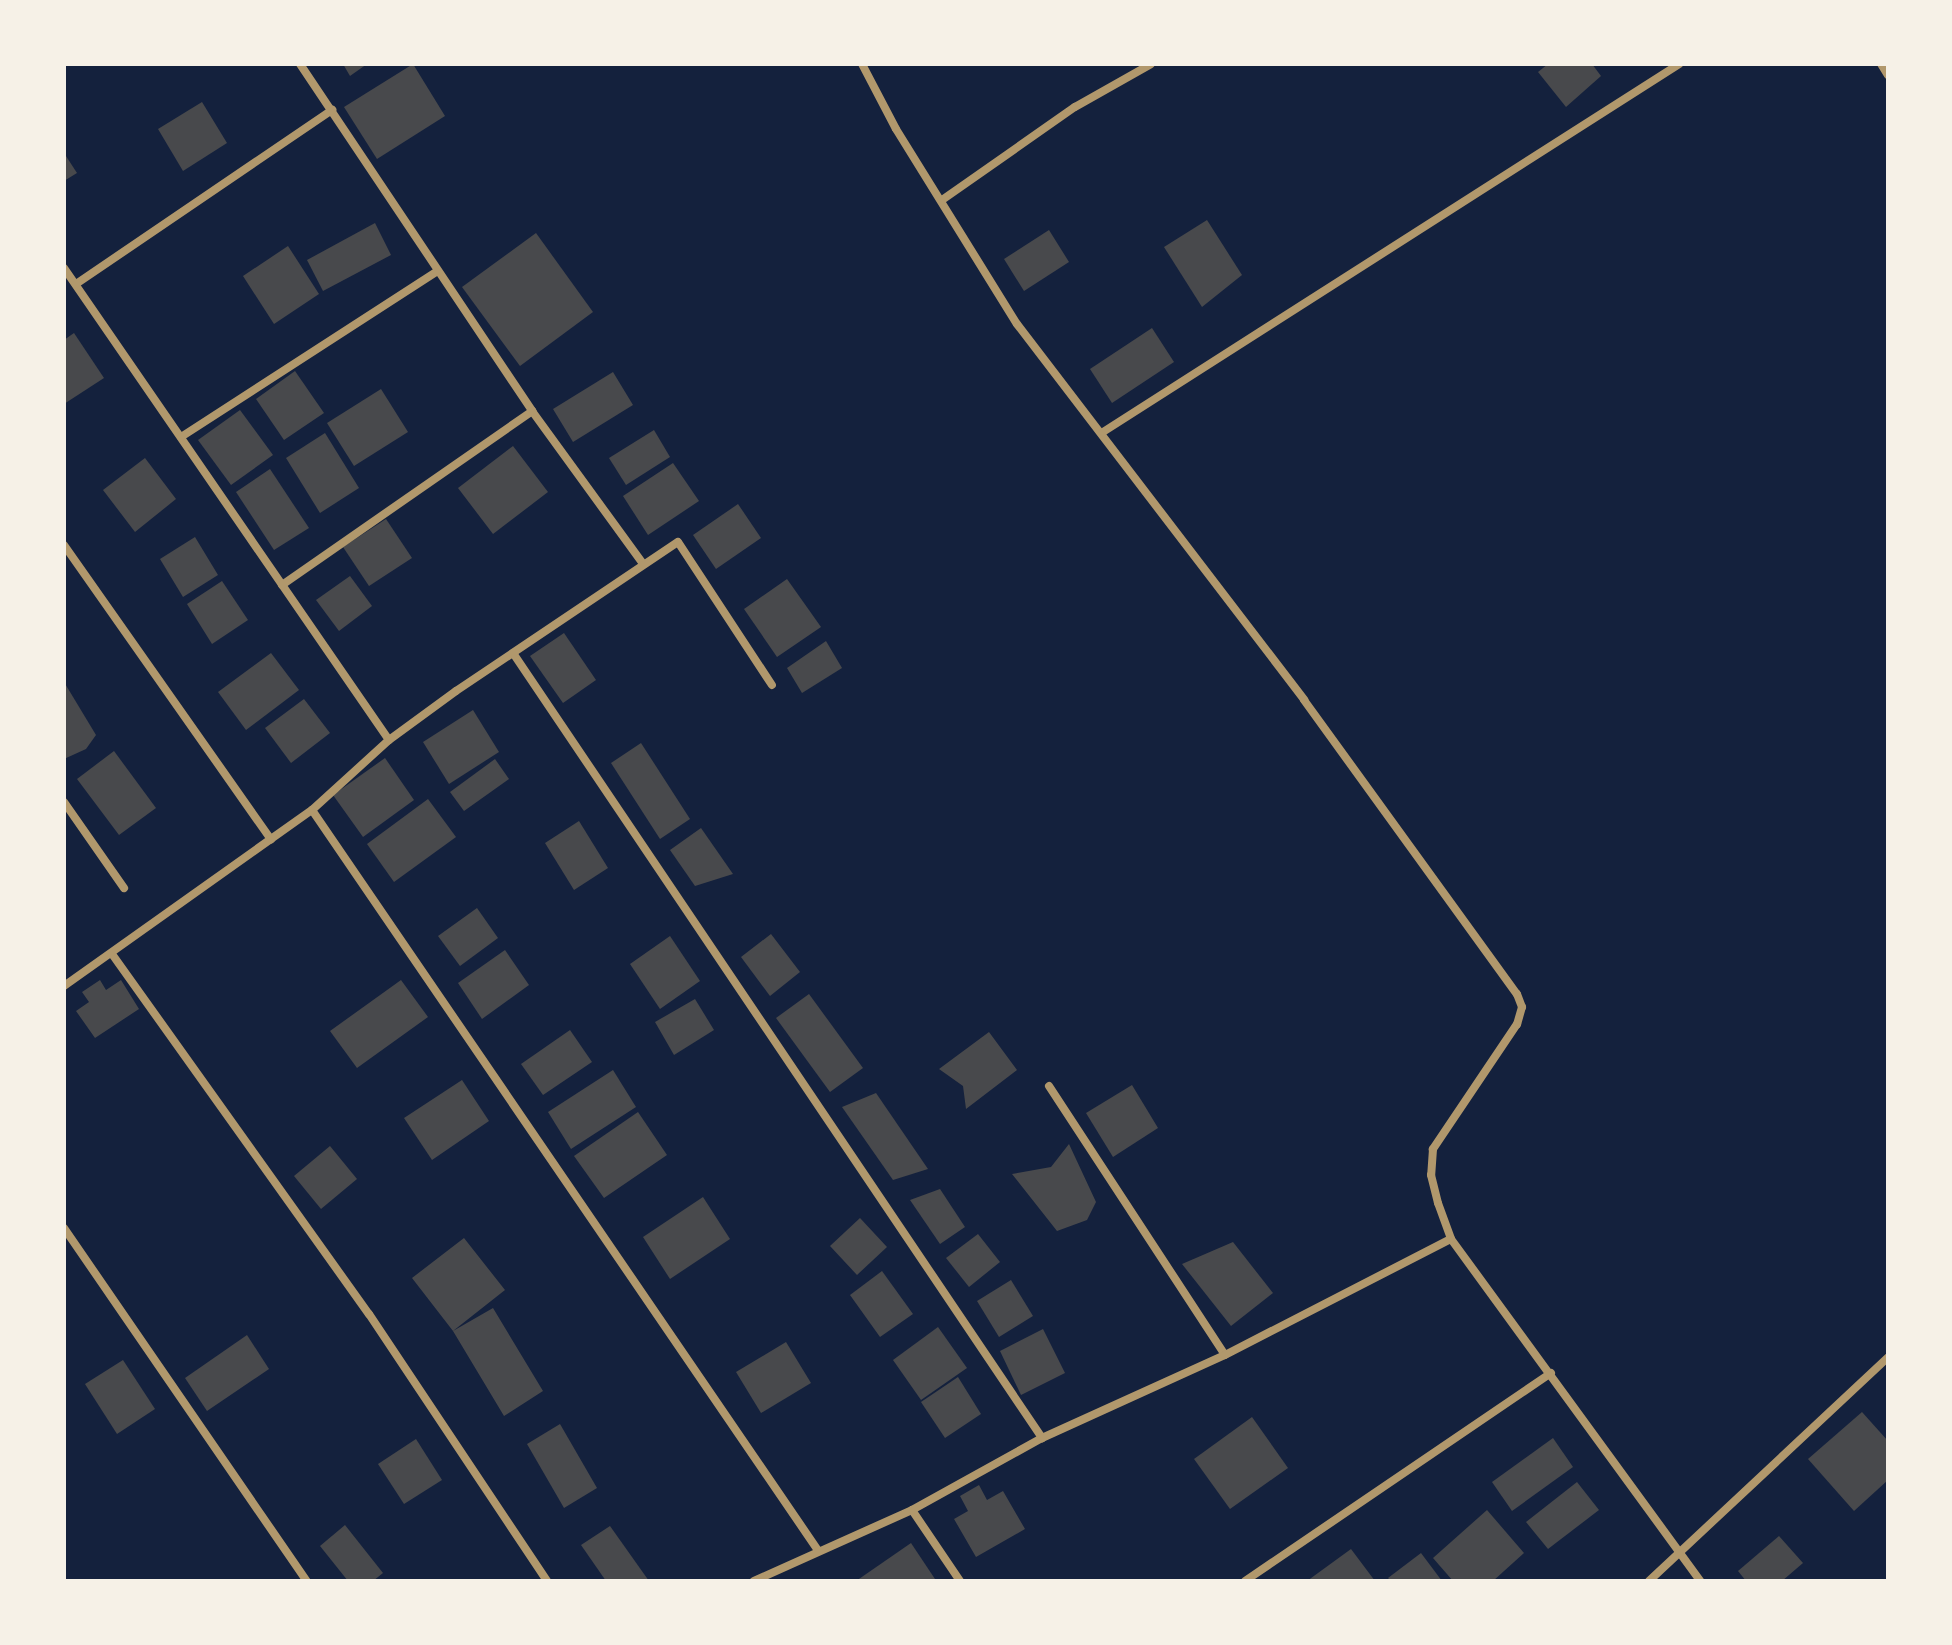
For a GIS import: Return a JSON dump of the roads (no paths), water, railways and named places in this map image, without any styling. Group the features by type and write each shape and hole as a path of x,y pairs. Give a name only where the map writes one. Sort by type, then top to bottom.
{"street":[{"path":"300,64 436,272 643,564"},
{"path":"862,64 896,129 1017,324 1103,432 1517,994 1522,1007 1517,1024 1433,1149 1431,1175 1451,1239 1700,1581"},
{"path":"942,200 1075,107 1151,64"},
{"path":"1103,432 1679,64"},
{"path":"1881,64 1888,75"},
{"path":"76,284 332,110"},
{"path":"64,268 389,740"},
{"path":"181,437 436,272"},
{"path":"282,585 532,411"},
{"path":"64,986 312,810 389,740 678,542 772,685"},
{"path":"64,545 271,839"},
{"path":"513,653 1042,1438"},
{"path":"64,802 124,888"},
{"path":"312,810 817,1549"},
{"path":"112,954 377,1326 547,1581"},
{"path":"1049,1086 1225,1355"},
{"path":"64,1228 307,1581"},
{"path":"754,1581 817,1549 912,1510 1042,1438 1225,1355 1451,1239"},
{"path":"1649,1581 1888,1357"},
{"path":"1248,1580 1551,1373"},
{"path":"912,1510 960,1581"}]}
